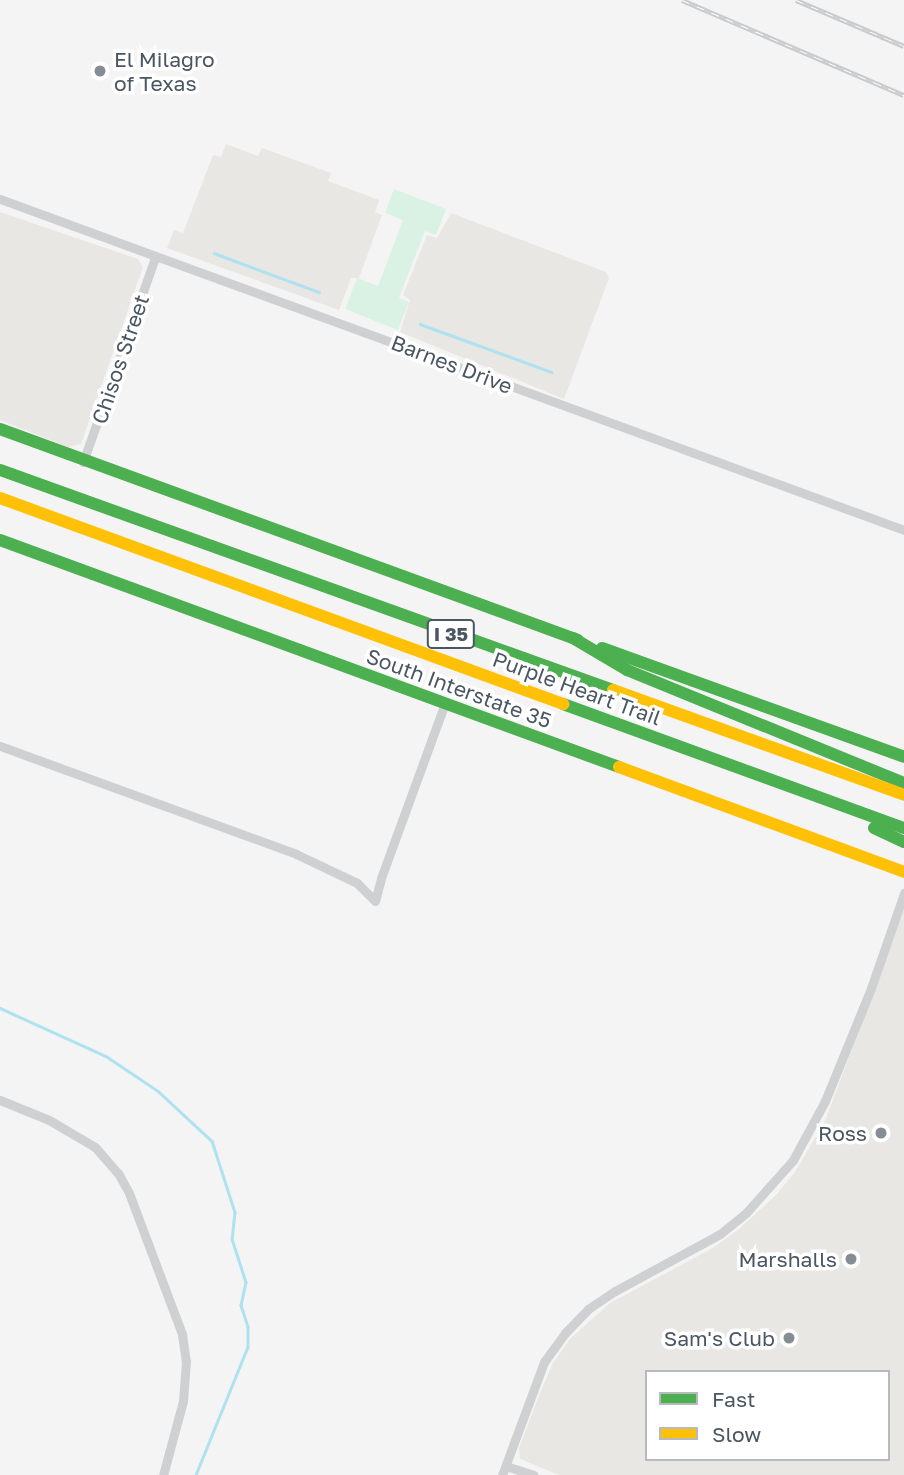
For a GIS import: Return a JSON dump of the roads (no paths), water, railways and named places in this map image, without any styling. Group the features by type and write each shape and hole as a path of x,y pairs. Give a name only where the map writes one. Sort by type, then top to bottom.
{"main road":[{"path":"0,429 83,462 904,757"},
{"name":"Purple Heart Trail","path":"0,470 904,795"},
{"name":"Purple Heart Trail","path":"0,498 904,828"},
{"name":"South Interstate 35","path":"0,540 904,872"},
{"path":"573,638 627,670 904,783"},
{"path":"772,780 904,842"}],"street":[{"name":"Barnes Drive","path":"0,199 904,530"},
{"name":"Chisos Street","path":"83,462 155,257"},
{"path":"0,746 296,853 357,883 375,901 445,703"},
{"path":"534,1475 504,1471 544,1362 565,1333 588,1309 615,1290 720,1234 746,1213 793,1160 825,1101 871,988 904,893"},
{"path":"0,1100 49,1120 95,1147 118,1173 129,1193 182,1334 186,1361 183,1401 163,1475"}],"waterway":[{"path":"214,253 319,292"},
{"path":"420,324 552,372"},
{"path":"0,1008 106,1056 158,1091 212,1141 235,1212 232,1239 246,1282 241,1305 248,1327 248,1347 196,1475"}],"railway":[{"path":"682,0 904,95"},
{"path":"796,0 904,46"}],"place":[{"name":"El Milagro of Texas","path":"100,71"},
{"name":"Ross","path":"881,1133"},
{"name":"Marshalls","path":"851,1259"},
{"name":"Sam's Club","path":"789,1338"}]}
